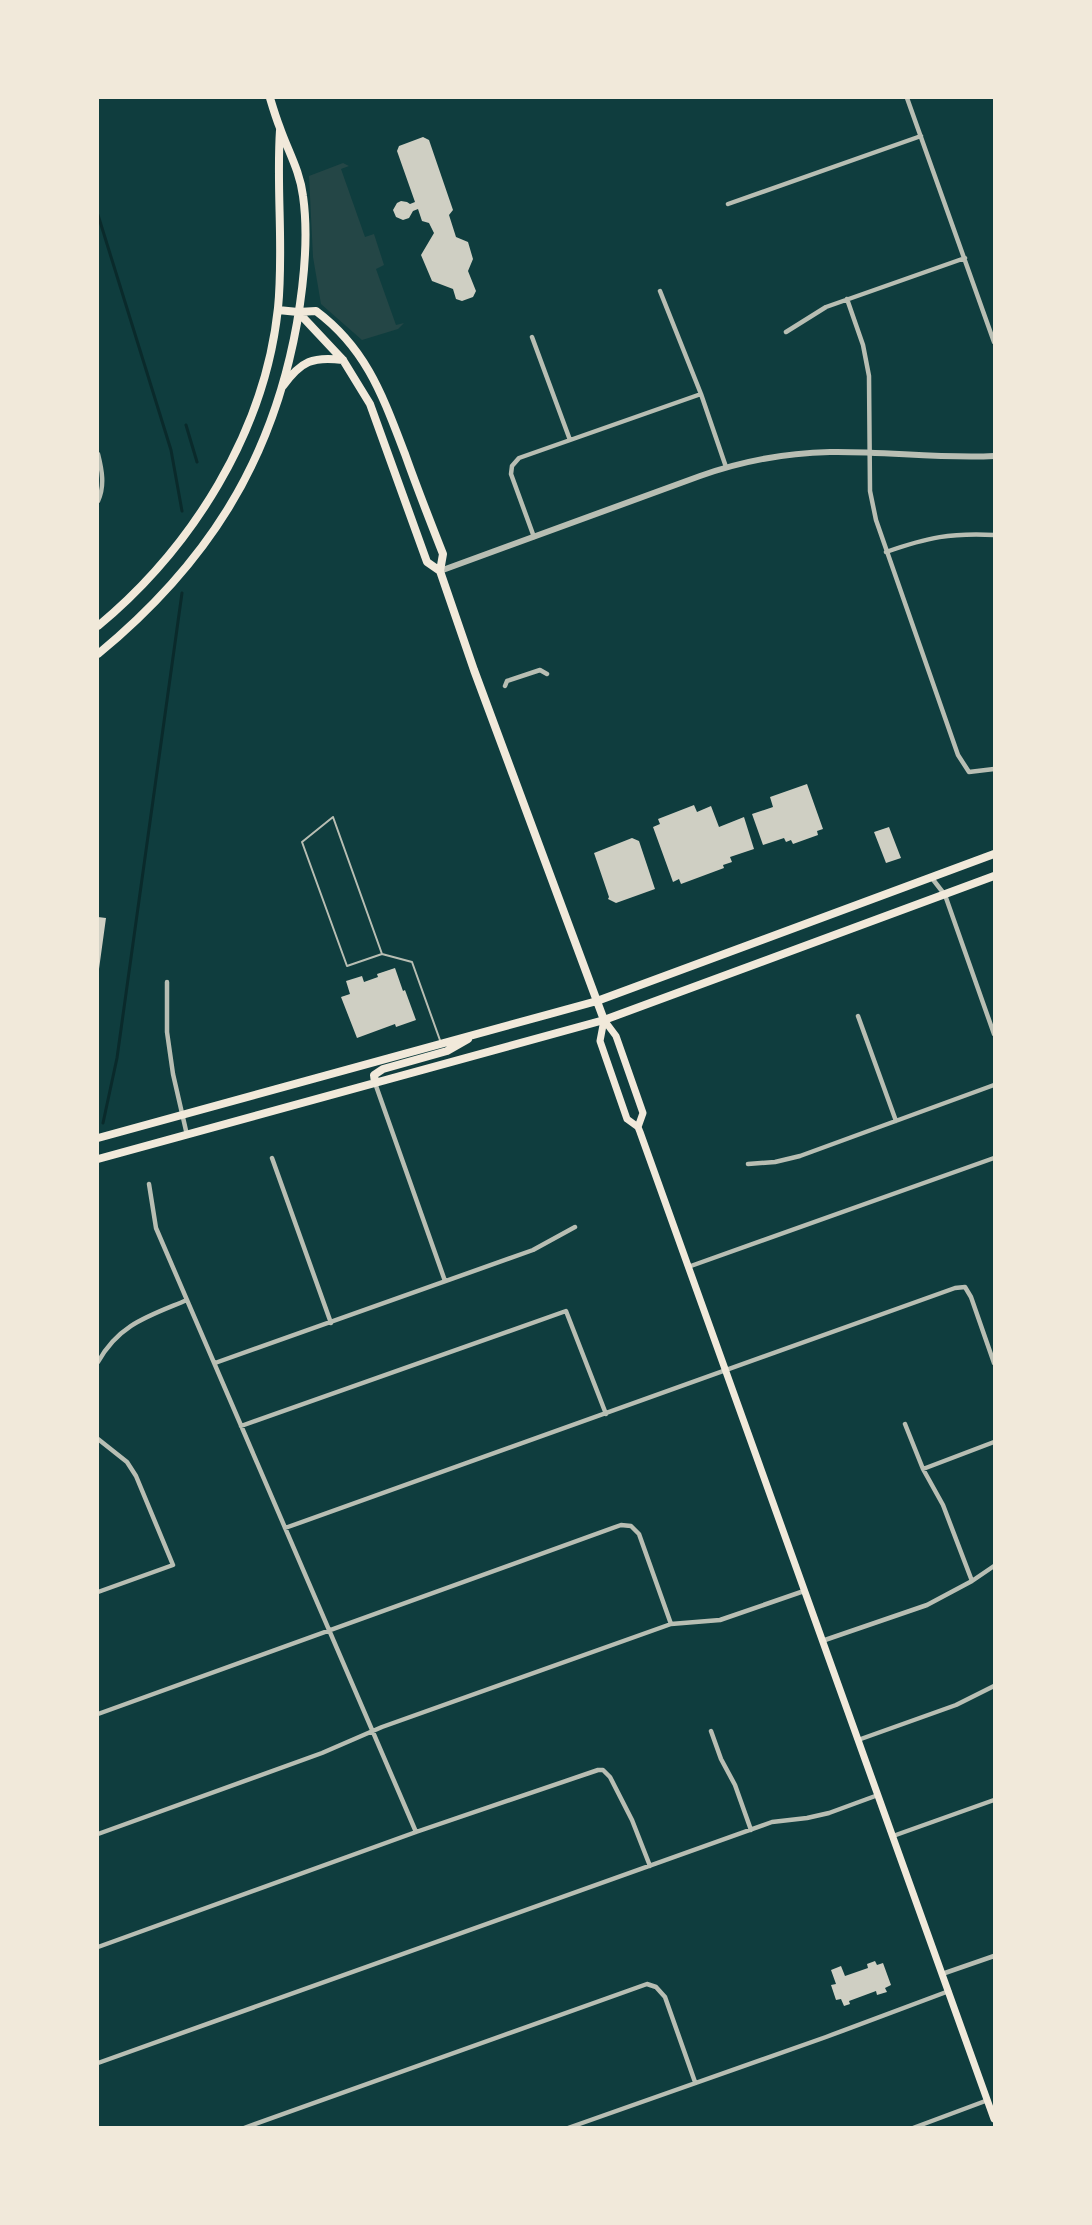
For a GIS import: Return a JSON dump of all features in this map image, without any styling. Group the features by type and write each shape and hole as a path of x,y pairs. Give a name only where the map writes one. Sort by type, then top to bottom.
{"main road":[{"path":"98,654 148,610 180,576 202,547 246,478 270,423 291,352 305,254 303,197 298,168 280,128 270,98"},
{"path":"98,626 163,563 195,522 239,442 259,394 272,345 278,310 282,237 277,173 280,128"},
{"path":"278,310 316,311 336,327 355,348 384,397 443,554 440,572 477,678 604,1020 616,1036 643,1113 638,1128"},
{"path":"298,312 343,360 370,404 427,562 440,572"},
{"path":"280,389 301,366 310,360 325,357 343,360"},
{"path":"98,1138 597,1000 994,854"},
{"path":"98,1159 604,1020 994,876"},
{"path":"604,1020 600,1041 627,1119 638,1128 994,2120"},
{"path":"375,1083 374,1075 382,1069 447,1050 480,1033"}],"street":[{"path":"907,98 994,342"},
{"path":"728,204 921,136"},
{"path":"786,332 826,307 965,258"},
{"path":"660,291 701,394 726,467"},
{"path":"847,299 869,376 870,491 886,552 958,755 969,772 994,769"},
{"path":"532,337 570,440"},
{"path":"534,537 511,474 512,466 519,458 701,394"},
{"path":"440,572 726,467 794,454 830,452 994,456"},
{"path":"98,454 102,485 99,499"},
{"path":"886,552 923,539 949,534 994,535"},
{"path":"505,686 507,681 540,670 546,674"},
{"path":"931,877 945,895 994,1034"},
{"path":"167,982 167,1032 173,1074 187,1135"},
{"path":"858,1016 896,1121"},
{"path":"375,1083 445,1281"},
{"path":"748,1164 775,1162 800,1156 994,1085"},
{"path":"272,1158 331,1323"},
{"path":"687,1267 994,1158"},
{"path":"149,1184 156,1228 416,1832"},
{"path":"215,1364 533,1250 575,1227"},
{"path":"285,1528 956,1287 965,1287 971,1297 994,1363"},
{"path":"98,1362 113,1338 131,1325 188,1300"},
{"path":"241,1426 566,1311 606,1414"},
{"path":"905,1424 923,1469 943,1505 972,1581"},
{"path":"98,1439 127,1461 132,1469 173,1565 98,1592"},
{"path":"923,1469 994,1442"},
{"path":"98,1714 621,1526 631,1526 639,1534 671,1624"},
{"path":"822,1641 927,1605 972,1581 994,1566"},
{"path":"98,1834 322,1753 372,1731 671,1624 720,1620 804,1592"},
{"path":"858,1740 956,1705 994,1686"},
{"path":"711,1731 721,1759 735,1785 751,1830"},
{"path":"98,1947 416,1832 598,1770 603,1770 610,1777 632,1820 650,1866"},
{"path":"98,2063 772,1822 829,1813 878,1795"},
{"path":"893,1836 994,1800"},
{"path":"942,1974 994,1956"},
{"path":"244,2127 647,1984 656,1987 665,1997 695,2082"},
{"path":"568,2127 949,1991"},
{"path":"913,2127 988,2100"}],"lane":[{"path":"382,954 333,817 302,842 346,966 382,954 412,962 441,1043"}],"shaded area":[{"path":"343,163 349,166 341,169 365,237 374,234 384,265 376,269 396,325 404,323 398,329 362,340 321,304 313,257 309,176"}],"building":[{"path":"423,137 429,140 453,210 449,215 456,237 468,242 473,259 468,271 476,291 473,297 462,301 456,299 453,289 432,281 421,255 434,233 429,223 422,221 418,209 413,211 409,218 403,220 396,217 393,210 401,201 410,204 415,202 397,151 399,146"},
{"path":"807,784 823,829 817,831 818,835 793,844 791,840 786,842 784,838 763,845 752,814 773,807 770,797"},
{"path":"694,805 697,812 711,806 719,827 744,817 754,849 730,857 732,862 723,865 724,868 681,884 679,879 673,882 653,827 660,824 658,819"},
{"path":"889,827 901,858 886,863 874,832"},
{"path":"632,838 639,841 655,889 616,903 608,899 594,853"},
{"path":"98,917 106,918 99,969 98,969"},
{"path":"395,968 416,1020 396,1027 395,1024 357,1038 341,997 350,994 346,981 362,976 364,982 378,977 377,974"},
{"path":"875,1961 877,1965 883,1963 891,1985 885,1988 887,1992 877,1995 876,1991 849,2001 850,2004 844,2006 841,1999 836,2000 831,1985 836,1984 831,1970 841,1966 845,1976 868,1968 867,1964"}],"waterway":[{"path":"98,215 171,450 182,511"},
{"path":"186,425 197,462"},
{"path":"103,1123 117,1058 182,593"}]}
